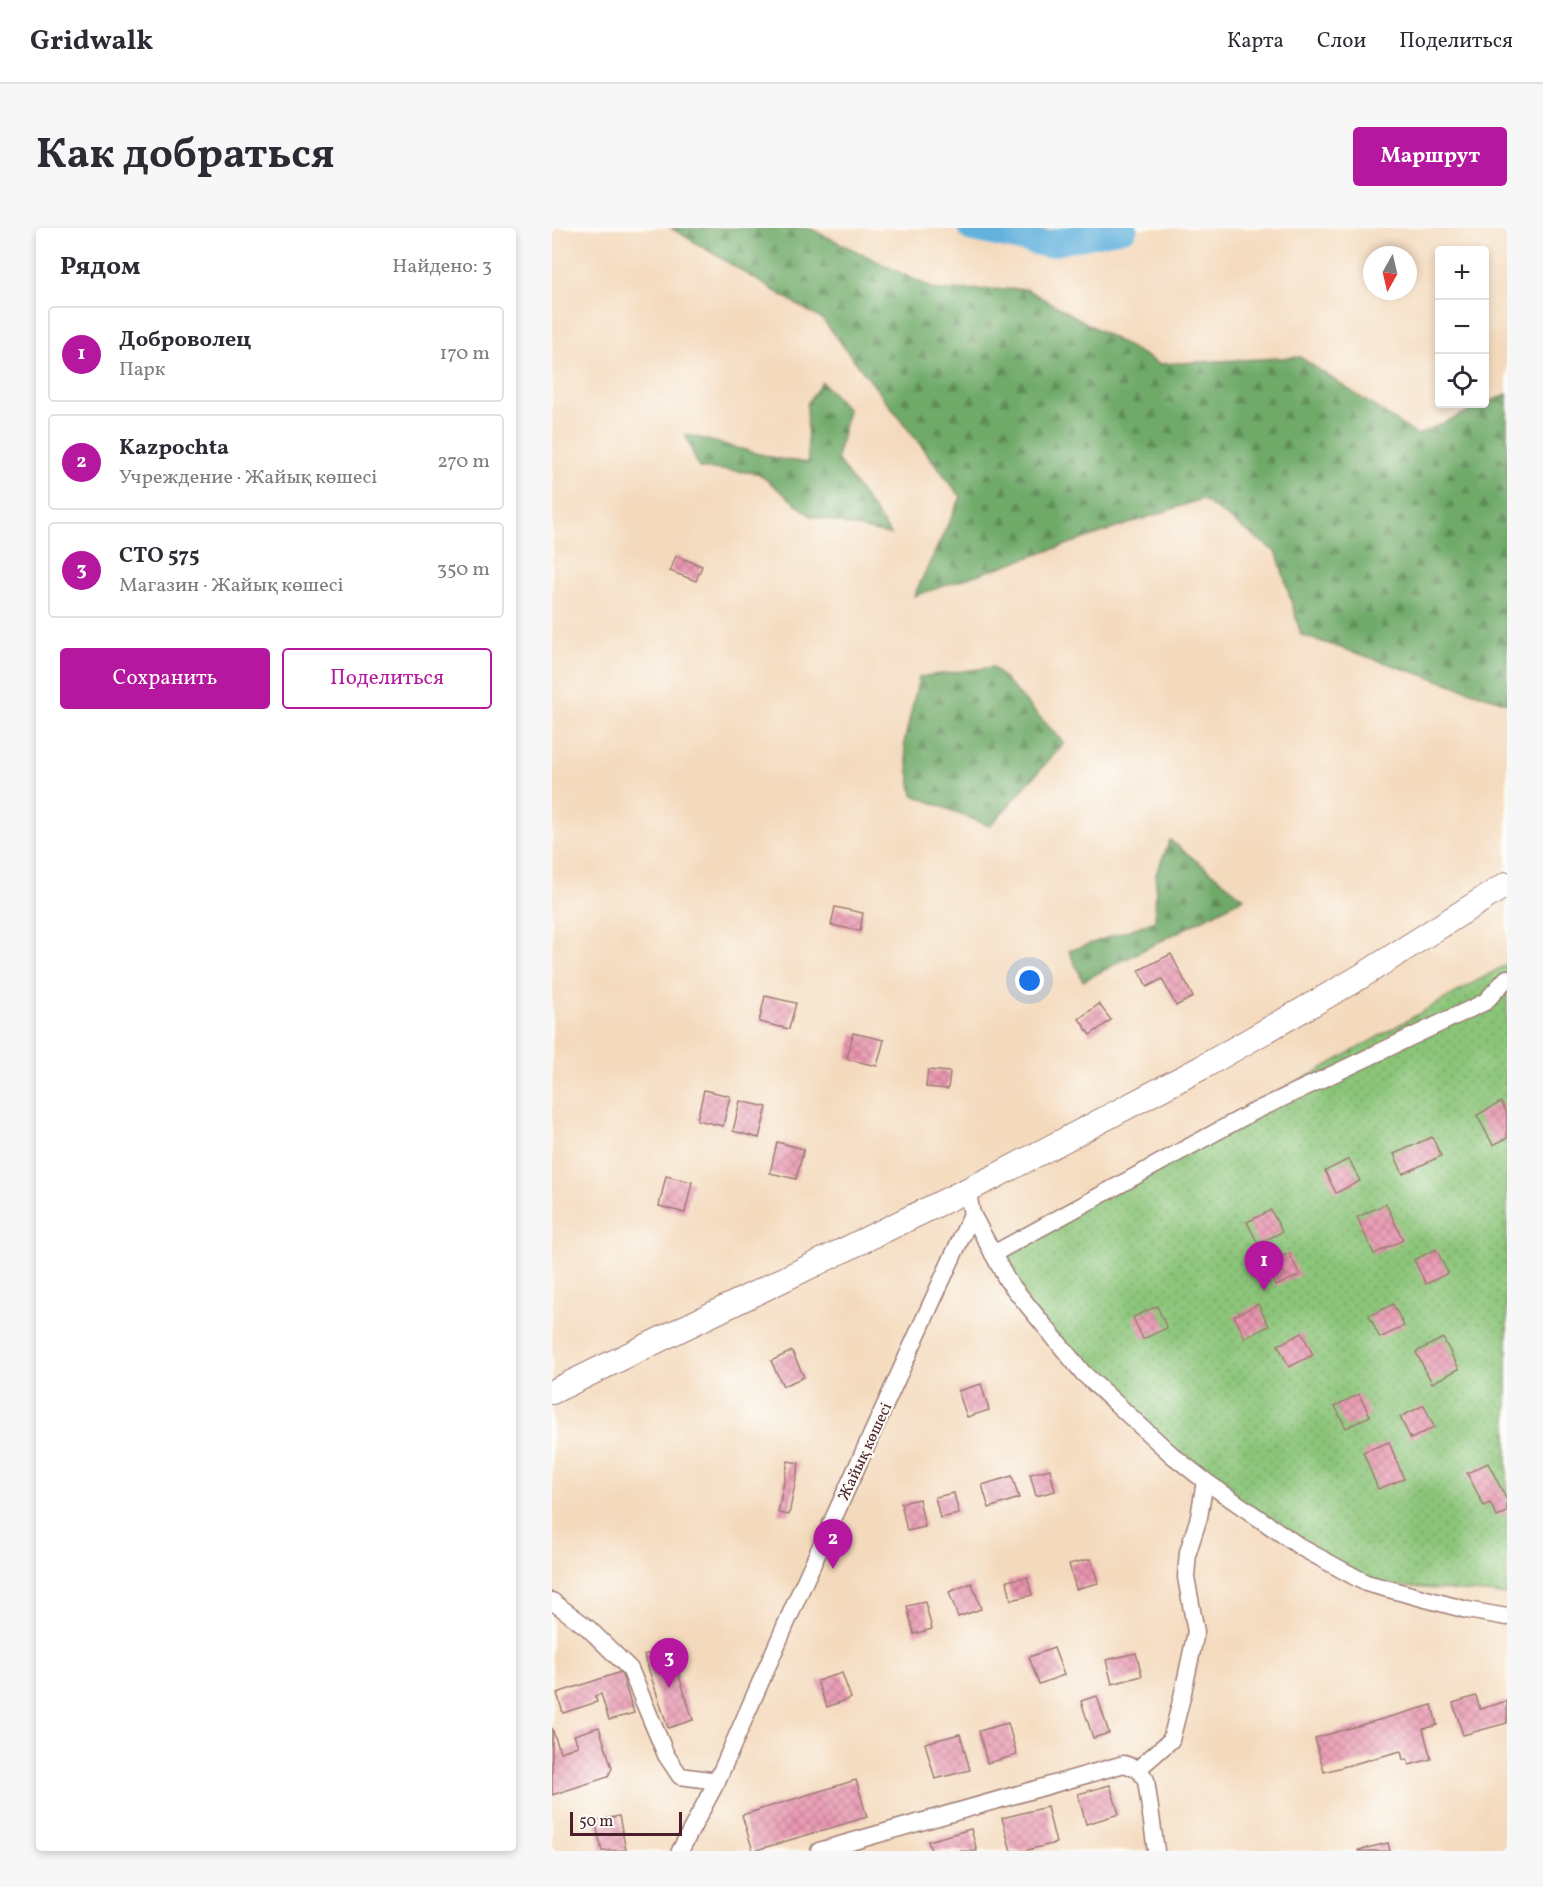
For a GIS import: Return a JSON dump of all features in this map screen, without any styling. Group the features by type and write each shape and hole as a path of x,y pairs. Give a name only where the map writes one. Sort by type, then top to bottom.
{"main road":[{"path":"552,1392 967,1190 1201,1068 1360,978 1507,884"}],"street":[{"path":"993,1254 1249,1114 1485,1002 1507,978"},
{"path":"967,1190 972,1214 1007,1280 1083,1373 1172,1455 1302,1548 1366,1583 1467,1610 1507,1617"},
{"name":"Жайық көшесі","path":"680,1851 717,1781 804,1582 972,1214"},
{"path":"1138,1769 1172,1740 1196,1632 1186,1578 1188,1552 1199,1517 1206,1481"},
{"path":"552,1601 588,1628 630,1669 666,1755 680,1776 717,1781"},
{"path":"819,1851 1124,1764 1138,1769 1146,1780 1156,1851"}],"green space":[{"path":"671,228 809,228 936,290 1026,289 1159,364 1300,357 1417,435 1476,408 1489,408 1489,402 1507,394 1507,703 1301,635 1277,553 1202,499 914,596 961,497 823,320"},
{"path":"822,382 848,410 837,459 891,535 811,516 758,473 699,468 685,434 779,459 808,463 807,404"},
{"path":"993,667 1064,743 990,826 913,795 904,743 919,677"},
{"path":"1170,840 1244,898 1083,981 1069,951 1155,921 1156,874"},
{"path":"1507,964 1507,1595 1366,1583 1172,1455 1047,1329 993,1254"}],"building":[{"path":"676,556 702,566 696,581 670,571"},
{"path":"835,907 863,913 860,931 831,925"},
{"path":"1171,954 1193,997 1176,1006 1162,979 1147,987 1139,970"},
{"path":"765,996 796,1003 789,1029 759,1022"},
{"path":"1099,1004 1111,1020 1090,1035 1079,1019"},
{"path":"853,1033 884,1040 877,1066 847,1059"},
{"path":"928,1070 950,1072 948,1089 926,1087"},
{"path":"704,1090 730,1096 723,1126 697,1120"},
{"path":"740,1101 767,1107 759,1138 733,1131"},
{"path":"1501,1102 1507,1114 1507,1138 1493,1145 1477,1115"},
{"path":"1432,1137 1441,1156 1403,1174 1394,1154"},
{"path":"777,1142 804,1149 796,1179 770,1173"},
{"path":"1349,1159 1360,1181 1336,1193 1325,1171"},
{"path":"666,1176 692,1182 685,1213 659,1206"},
{"path":"1386,1204 1403,1240 1374,1254 1357,1217"},
{"path":"1271,1210 1282,1232 1258,1244 1247,1222"},
{"path":"1436,1249 1448,1273 1426,1284 1414,1260"},
{"path":"1289,1253 1300,1275 1276,1286 1265,1265"},
{"path":"1258,1304 1269,1326 1245,1338 1234,1316"},
{"path":"1393,1304 1404,1326 1380,1338 1369,1316"},
{"path":"1157,1306 1167,1328 1143,1339 1133,1317"},
{"path":"1302,1333 1313,1355 1289,1367 1278,1345"},
{"path":"1443,1338 1459,1369 1432,1383 1416,1352"},
{"path":"792,1351 804,1377 783,1386 771,1361"},
{"path":"981,1384 989,1410 967,1417 958,1391"},
{"path":"1359,1394 1370,1416 1346,1428 1335,1406"},
{"path":"1424,1405 1434,1427 1411,1439 1400,1417"},
{"path":"1389,1442 1404,1479 1378,1489 1363,1452"},
{"path":"788,1461 799,1463 789,1515 778,1513"},
{"path":"1488,1463 1507,1500 1507,1512 1497,1517 1490,1503 1484,1506 1467,1473"},
{"path":"1050,1469 1055,1491 1036,1496 1030,1474"},
{"path":"1012,1476 1019,1498 989,1508 982,1485"},
{"path":"954,1493 959,1514 940,1518 935,1497"},
{"path":"919,1499 925,1527 907,1531 901,1503"},
{"path":"1091,1559 1098,1583 1076,1589 1069,1564"},
{"path":"1027,1577 1032,1595 1011,1600 1007,1581"},
{"path":"972,1583 981,1609 958,1617 949,1592"},
{"path":"925,1602 932,1629 914,1634 907,1606"},
{"path":"670,1647 693,1720 668,1728 644,1655"},
{"path":"1054,1648 1064,1675 1039,1684 1029,1657"},
{"path":"1136,1653 1142,1676 1112,1684 1106,1660"},
{"path":"621,1672 634,1713 609,1720 601,1694 595,1696 597,1702 563,1713 557,1693"},
{"path":"842,1673 851,1698 827,1707 817,1681"},
{"path":"1097,1696 1109,1733 1093,1738 1081,1701"},
{"path":"1476,1696 1480,1709 1507,1701 1507,1723 1463,1735 1453,1703"},
{"path":"1432,1705 1437,1725 1423,1729 1431,1759 1409,1765 1407,1759 1403,1760 1401,1751 1324,1772 1315,1738"},
{"path":"1008,1723 1017,1755 987,1763 979,1731"},
{"path":"599,1727 612,1768 608,1777 552,1795 552,1728 560,1752 578,1746 574,1735"},
{"path":"960,1734 970,1770 935,1779 925,1743"},
{"path":"856,1780 867,1817 753,1851 742,1815"},
{"path":"1110,1785 1119,1814 1086,1824 1078,1794"},
{"path":"1047,1807 1056,1843 1024,1851 1011,1851 1002,1818"},
{"path":"619,1816 626,1850 602,1851 595,1821"},
{"path":"971,1829 977,1851 931,1851 928,1841"},
{"path":"1388,1843 1390,1851 1358,1851 1358,1850"}],"waterway":[{"path":"971,228 1047,244 1124,228"}],"place":[{"name":"Доброволец","path":"1264,1291"},
{"name":"Kazpochta","path":"833,1569"},
{"name":"СТО 575","path":"669,1688"}]}
